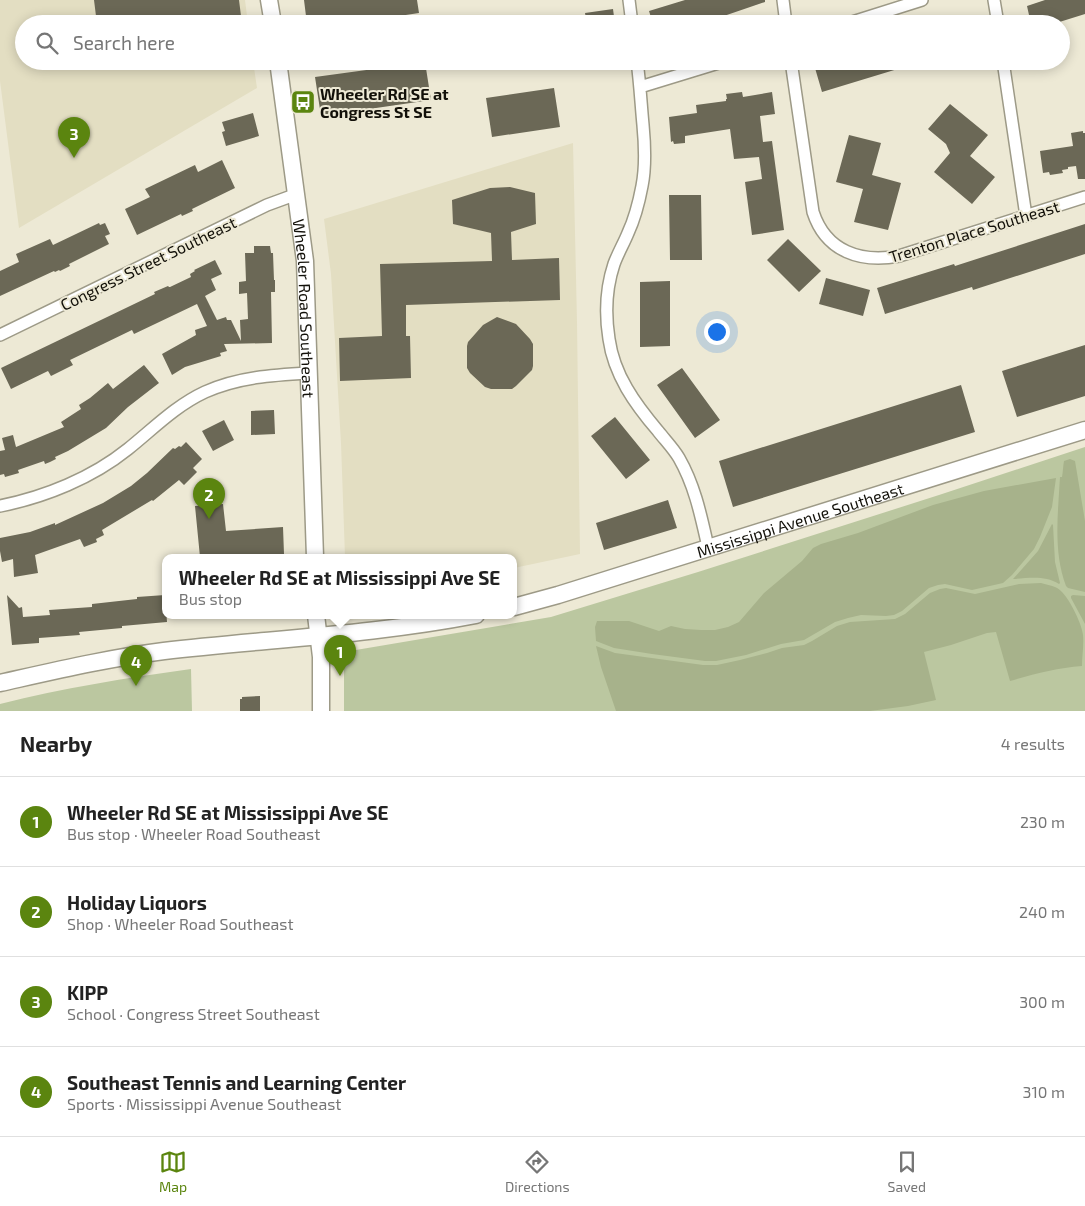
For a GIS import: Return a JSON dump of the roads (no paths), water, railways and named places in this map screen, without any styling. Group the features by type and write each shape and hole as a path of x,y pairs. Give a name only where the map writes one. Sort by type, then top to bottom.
{"main road":[{"path":"270,0 272,15"},
{"name":"Wheeler Road Southeast","path":"279,70 307,282 314,554"},
{"name":"Mississippi Avenue Southeast","path":"517,606 1085,430"},
{"path":"317,619 321,657 321,711"},
{"path":"0,683 148,653 398,628 452,619"}],"street":[{"path":"629,0 631,15"},
{"path":"782,0 784,15"},
{"path":"874,15 922,0"},
{"path":"994,0 996,15"},
{"path":"638,70 645,156 644,178 634,217 611,276 607,305 609,342 611,354 629,393 668,443 688,475 696,497 708,548"},
{"path":"640,88 697,70"},
{"name":"Trenton Place Southeast","path":"792,70 815,219 830,241 853,255 885,259 899,256 1085,197"},
{"path":"1004,70 1026,216"},
{"name":"Congress Street Southeast","path":"0,335 267,204 297,194"},
{"path":"0,506 36,497 94,472 128,449 172,412 206,392 229,383 254,377 309,373"}],"place":[{"name":"Wheeler Rd SE at Congress St SE","path":"303,102"},
{"name":"KIPP","path":"74,158"},
{"name":"Holiday Liquors","path":"209,519"},
{"name":"Wheeler Rd SE at Mississippi Ave SE","path":"340,676"},
{"name":"Southeast Tennis and Learning Center","path":"136,686"}]}
